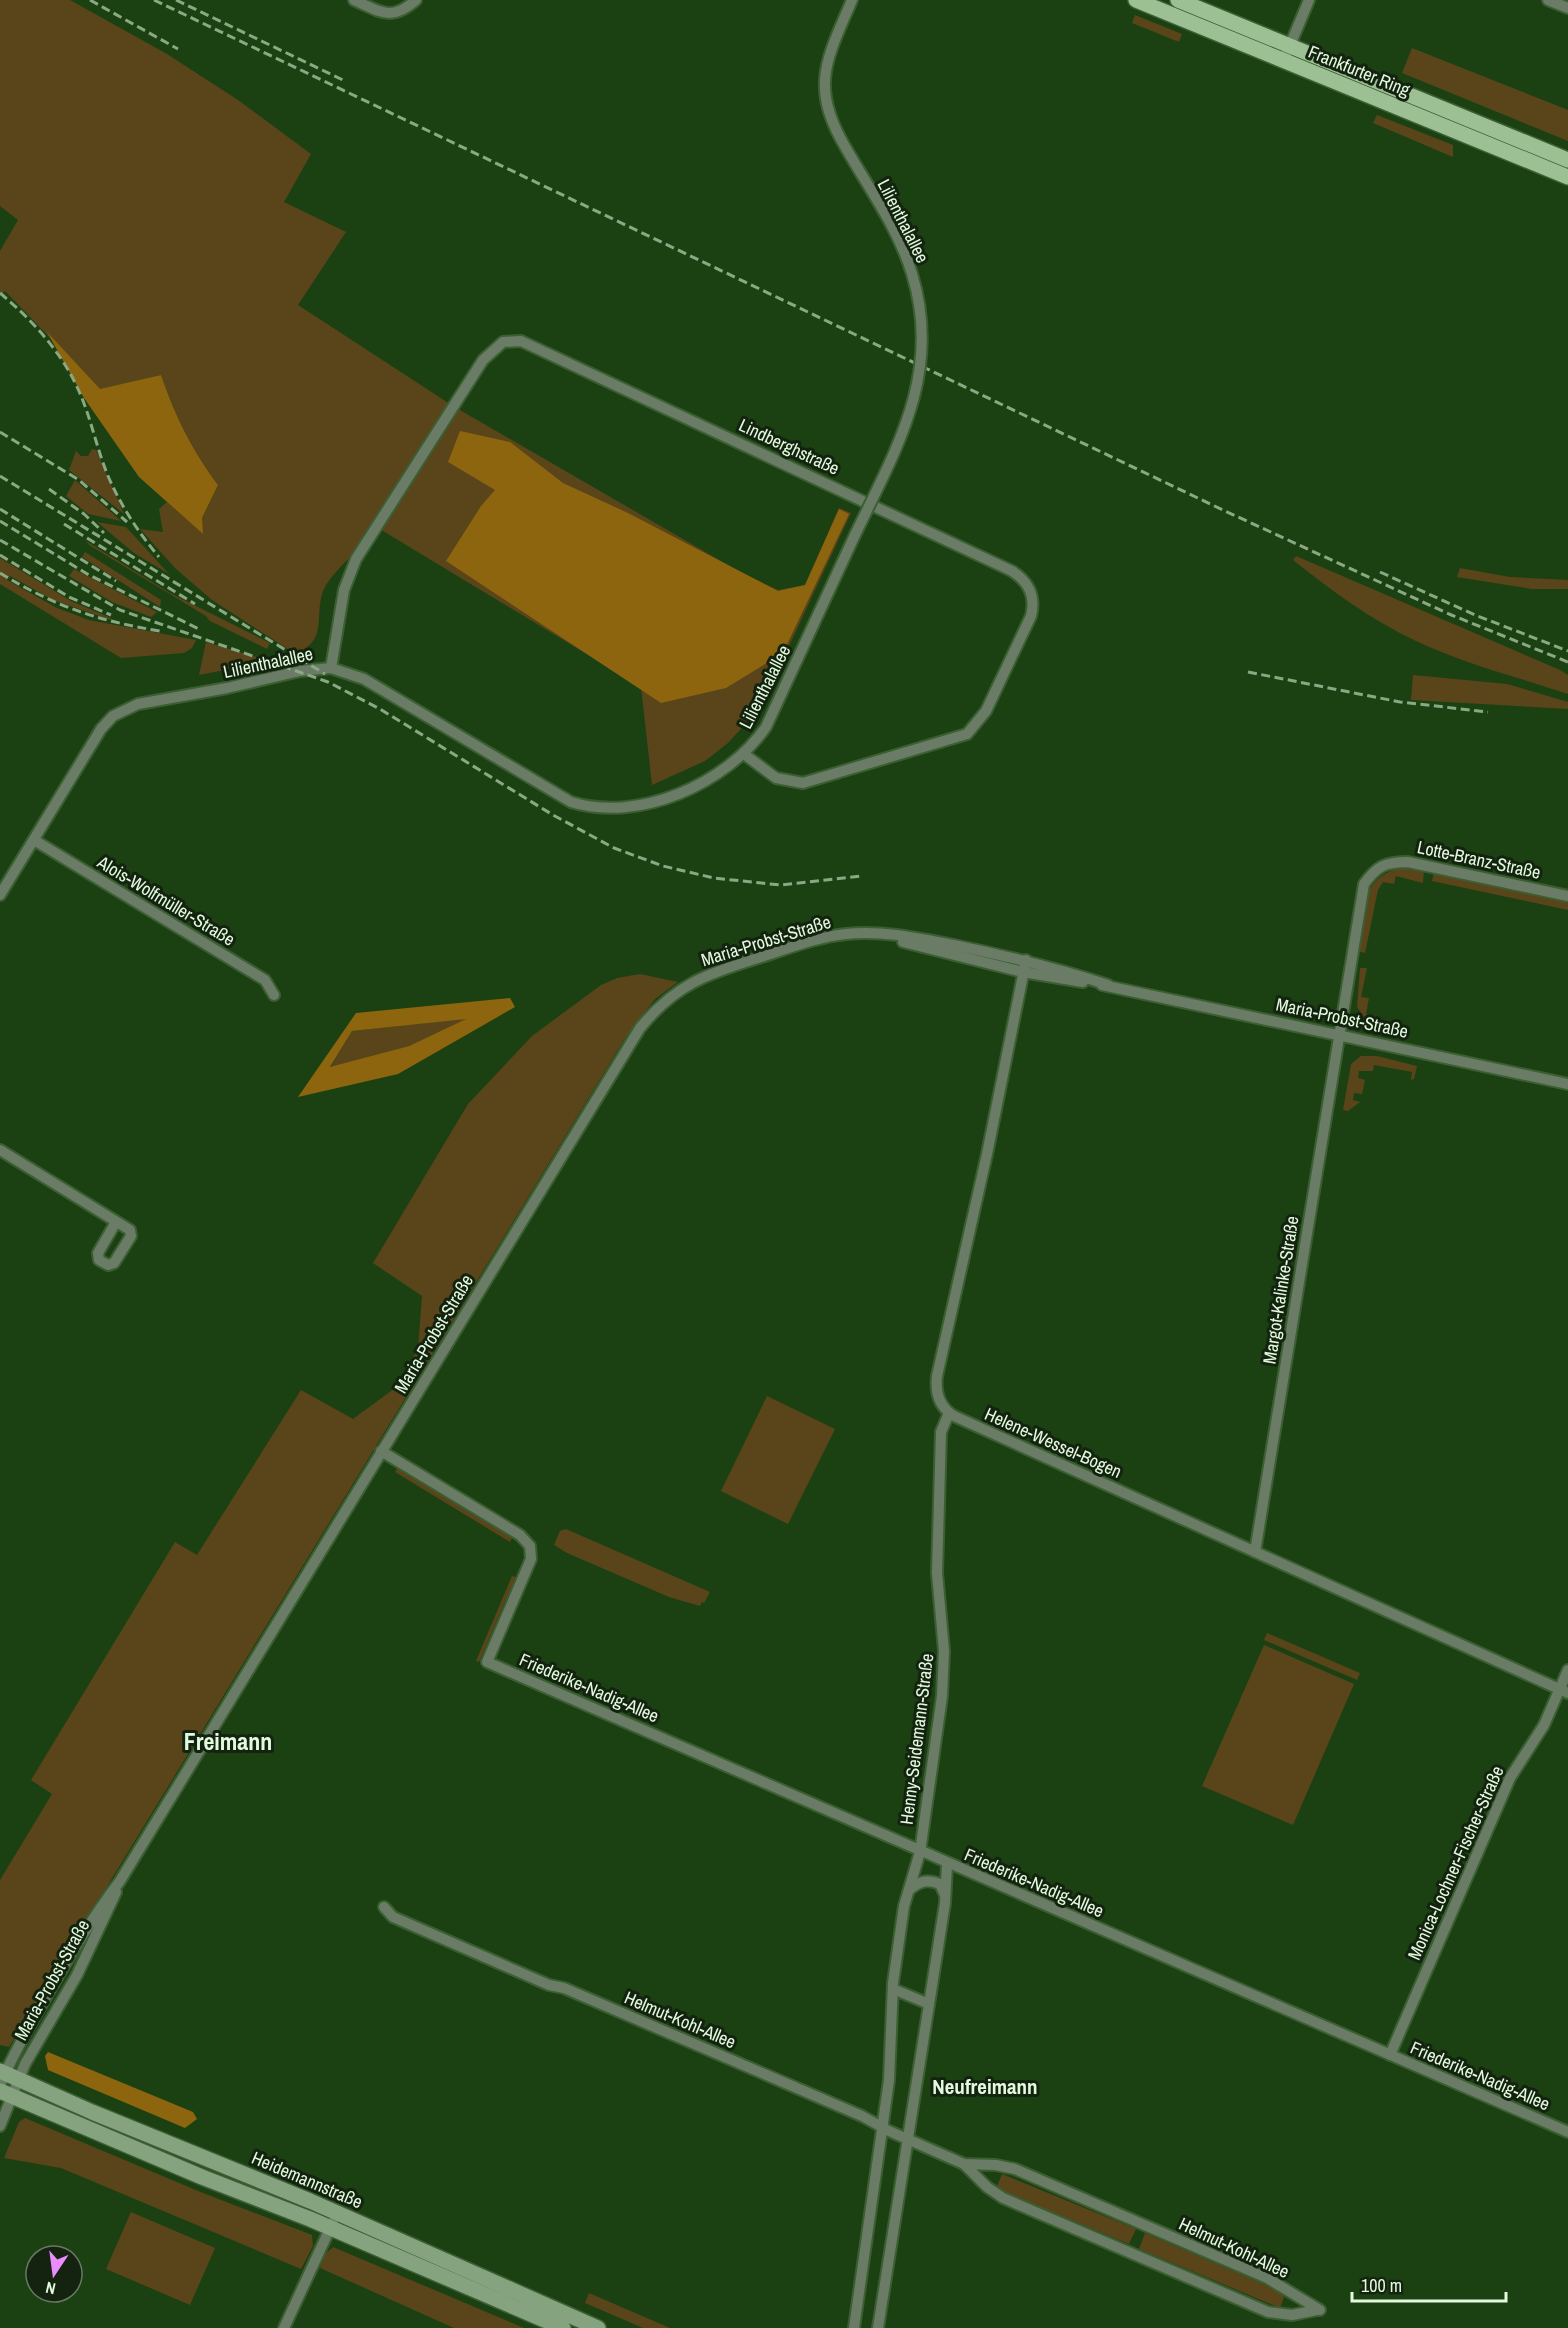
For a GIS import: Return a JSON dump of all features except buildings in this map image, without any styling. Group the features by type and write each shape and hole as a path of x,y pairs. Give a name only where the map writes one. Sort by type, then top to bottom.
{"main road":[{"name":"Frankfurter Ring","path":"1136,0 1568,177"},
{"name":"Frankfurter Ring","path":"1178,0 1568,160"},
{"name":"Heidemannstraße","path":"6,2077 337,2213 598,2328"},
{"name":"Heidemannstraße","path":"6,2093 563,2328"}],"street":[{"path":"354,0 386,15 403,11 416,0"},
{"name":"Lilienthalallee","path":"0,895 101,729 120,712 149,702 227,688 316,668 331,668 364,679 550,792 571,802 593,808 624,809 653,803 709,778 744,753 771,718 912,412 920,377 922,329 912,274 903,252 827,109 824,76 829,56 852,0"},
{"path":"1283,62 1309,0"},
{"path":"1548,0 1568,8"},
{"name":"Lindberghstraße","path":"331,668 341,604 356,559 483,360 503,342 521,340 1012,571 1029,586 1033,601 1030,616 986,711 967,734 803,783 776,778 744,753"},
{"name":"Alois-Wolfmüller-Straße","path":"34,840 265,980 274,995"},
{"name":"Lotte-Branz-Straße","path":"1339,1034 1359,907 1365,884 1376,868 1408,862 1568,896"},
{"name":"Maria-Probst-Straße","path":"0,2126 6,2093 6,2077 36,2043 77,1975 120,1881 640,1028 659,1004 696,979 813,940 842,934 876,933 913,937 1108,985 1568,1084"},
{"path":"949,1413 937,1396 937,1376 987,1154 1024,966"},
{"name":"Margot-Kalinke-Straße","path":"1255,1552 1339,1034"},
{"path":"0,1150 130,1230 131,1236 114,1263 108,1265 99,1260 98,1253 116,1222"},
{"name":"Helene-Wessel-Bogen","path":"949,1413 1564,1692"},
{"name":"Henny-Seidemann-Straße","path":"854,2328 890,2067 893,1989 909,1890 920,1852 944,1681 937,1561 941,1432 949,1413"},
{"name":"Friederike-Nadig-Allee","path":"381,1451 520,1535 530,1546 531,1559 487,1662 1568,2132"},
{"name":"Monica-Lochner-Fischer-Straße","path":"1390,2055 1510,1778 1564,1692 1568,1670"},
{"path":"878,2328 929,2004 945,1895 947,1863"},
{"path":"909,1890 919,1882 926,1880 940,1884 945,1895"},
{"name":"Helmut-Kohl-Allee","path":"384,1907 393,1917 549,1985 564,1988 964,2164 996,2165 1015,2169 1267,2278 1320,2310 1286,2315 1268,2312 1003,2198 987,2187 964,2164"},
{"path":"893,1989 929,2004"},
{"path":"284,2328 337,2213"}],"shaded area":[{"path":"0,0 70,0 167,54 238,100 311,154 284,202 346,232 298,305 453,406 740,572 778,590 805,585 839,508 851,513 760,708 728,743 705,761 652,785 641,687 378,528 329,581 321,596 317,634 313,642 294,653 212,600 176,569 140,529 163,532 159,509 167,502 202,533 202,518 218,485 185,432 161,375 100,390 5,291 2,294 0,292 0,251 18,220 0,206"},
{"path":"1135,15 1182,34 1179,42 1132,23"},
{"path":"1412,48 1568,110 1568,141 1402,73"},
{"path":"1377,115 1453,145 1453,157 1373,123"},
{"path":"47,332 100,389 161,375 185,432 218,485 202,518 203,534 139,477 84,398"},
{"path":"460,431 510,442 563,483 628,513 778,591 805,585 839,509 849,514 783,653 726,688 661,703 446,561 481,506 495,490 448,462"},
{"path":"92,449 96,450 124,514 69,470 76,451 81,456 88,456"},
{"path":"75,480 121,521 88,514 66,496"},
{"path":"97,522 126,527 169,574 134,553"},
{"path":"86,541 170,593 270,643 267,649 210,621 206,616 89,545"},
{"path":"85,552 161,600 160,607 82,557"},
{"path":"1296,556 1560,670 1568,675 1568,694 1453,657 1399,633 1322,583 1293,560"},
{"path":"0,558 71,601 111,618 111,620 53,600 10,576 7,580 57,608 89,620 196,640 192,648 184,653 121,658 0,584"},
{"path":"1460,568 1510,577 1568,580 1568,589 1532,589 1457,577"},
{"path":"74,569 157,612 151,617 112,602 69,576"},
{"path":"206,642 263,659 265,662 199,675"},
{"path":"1413,675 1507,684 1568,702 1568,709 1411,700"},
{"path":"1404,867 1424,870 1423,883 1396,876 1394,884 1383,882 1378,890 1365,953 1356,951 1362,910 1371,888 1378,879 1389,872"},
{"path":"1434,872 1568,900 1568,910 1432,881"},
{"path":"1360,968 1367,968 1361,997 1369,998 1366,1014 1376,1016 1374,1023 1364,1017 1357,1007"},
{"path":"640,974 678,982 655,999 624,1040 9,2047 0,2045 0,1880 52,1794 31,1780 175,1542 197,1555 301,1390 353,1419 395,1388 418,1349 422,1296 373,1263 468,1104 532,1036 601,985 617,978"},
{"path":"510,998 515,1007 398,1074 298,1097 356,1013","holes":["466,1019 409,1046 330,1067 352,1031"]},
{"path":"469,1018 409,1046 330,1068 352,1031"},
{"path":"1361,1056 1377,1056 1417,1066 1414,1079 1411,1080 1412,1072 1374,1065 1373,1071 1359,1071 1358,1078 1365,1080 1362,1094 1354,1093 1353,1100 1360,1102 1348,1111 1343,1110 1351,1064"},
{"path":"767,1396 835,1429 788,1524 721,1491"},
{"path":"398,1467 513,1536 510,1542 395,1472"},
{"path":"566,1529 710,1592 700,1606 669,1597 567,1553 554,1545 560,1531"},
{"path":"512,1576 519,1578 510,1600 506,1599 479,1662 476,1661"},
{"path":"1267,1633 1360,1673 1357,1680 1264,1640"},
{"path":"1264,1645 1354,1684 1293,1825 1202,1786"},
{"path":"48,2052 193,2112 197,2119 185,2128 48,2070 45,2056"},
{"path":"25,2118 198,2191 312,2235 313,2246 301,2269 61,2168 4,2158 19,2122"},
{"path":"1002,2174 1136,2229 1129,2244 1006,2193 997,2186"},
{"path":"131,2212 215,2248 190,2305 106,2269"},
{"path":"1145,2233 1282,2292 1284,2297 1280,2308 1139,2249"},
{"path":"333,2247 524,2328 454,2328 320,2268 325,2254"},
{"path":"589,2293 670,2328 643,2328 585,2303"}],"railway":[{"path":"90,0 178,49"},
{"path":"154,0 1225,511 1449,614 1568,662"},
{"path":"176,0 345,81"},
{"path":"0,293 34,325 54,349 71,375 83,400 104,465 118,498 159,557"},
{"path":"0,432 79,480 127,522"},
{"path":"0,476 325,674"},
{"path":"49,489 84,514 104,533"},
{"path":"0,509 116,581"},
{"path":"0,521 89,575 201,630"},
{"path":"64,524 195,604"},
{"path":"0,540 120,610 328,682 380,709 553,815 614,848 663,866 714,878 780,885 861,876"},
{"path":"0,555 69,597 111,615"},
{"path":"1380,572 1475,615 1568,651"},
{"path":"0,573 39,595 77,611 160,631"},
{"path":"1248,672 1400,702 1488,712"}],"district":[{"name":"Freimann","path":"228,1742"},
{"name":"Neufreimann","path":"985,2087"}]}
